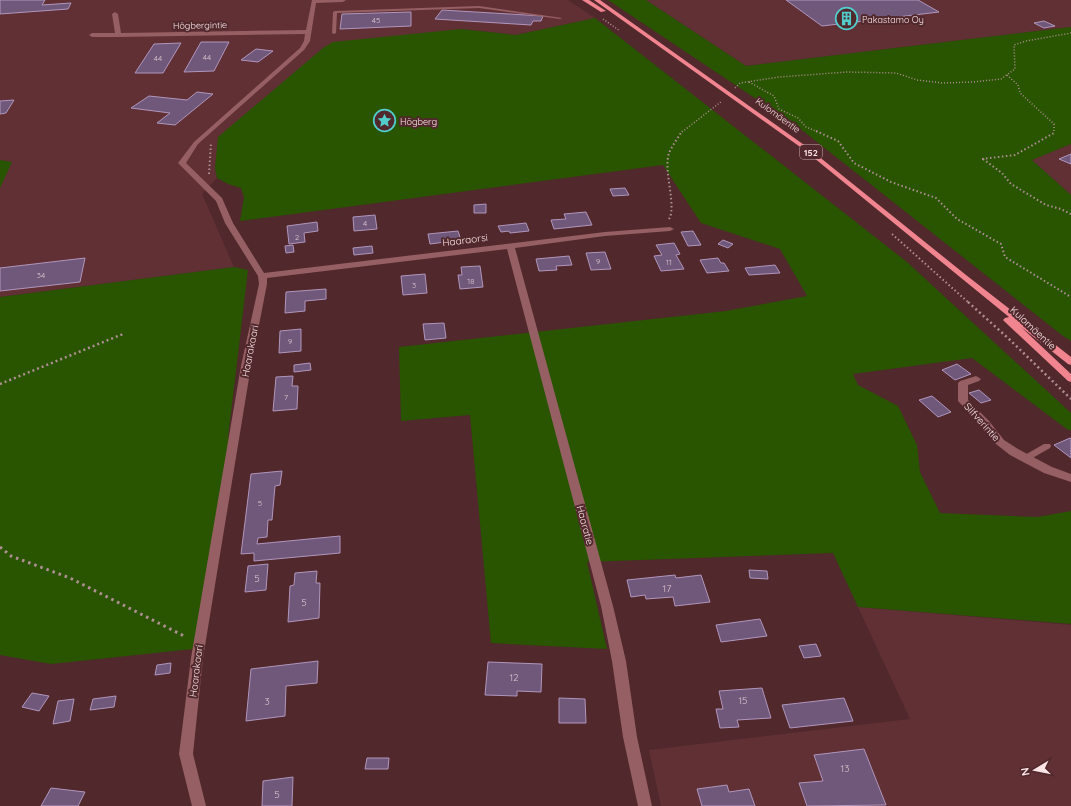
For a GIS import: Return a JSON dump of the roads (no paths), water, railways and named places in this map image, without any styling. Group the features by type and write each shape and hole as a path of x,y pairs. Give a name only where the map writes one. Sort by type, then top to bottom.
{"main road":[{"name":"Kulomäentie","path":"585,0 650,38"},
{"name":"Kulomäentie","path":"598,0 743,102 805,148 963,277 1071,362"},
{"name":"Kulomäentie","path":"963,277 1071,379"}],"street":[{"path":"262,276 229,223 219,200 182,163 196,143 302,49 307,41 314,0 343,0"},
{"path":"115,14 118,35"},
{"name":"Högbergintie","path":"92,35 309,32"},
{"name":"Haaraorsi","path":"262,276 598,235 670,229"},
{"name":"Haaratie","path":"510,246 607,606 619,661 630,738 644,806"},
{"name":"Haarakaari","path":"198,806 186,754 199,644 246,366 263,284 262,276"},
{"name":"Silfverintie","path":"976,379 963,383 963,401 985,423 1000,442 1014,452 1048,470 1071,478"}],"lane":[{"path":"334,33 335,12 479,7 560,18"},
{"path":"1026,458 1047,446"}],"place":[{"name":"Pakastamo Oy","path":"847,19"},
{"name":"Högberg","path":"384,121"}]}
